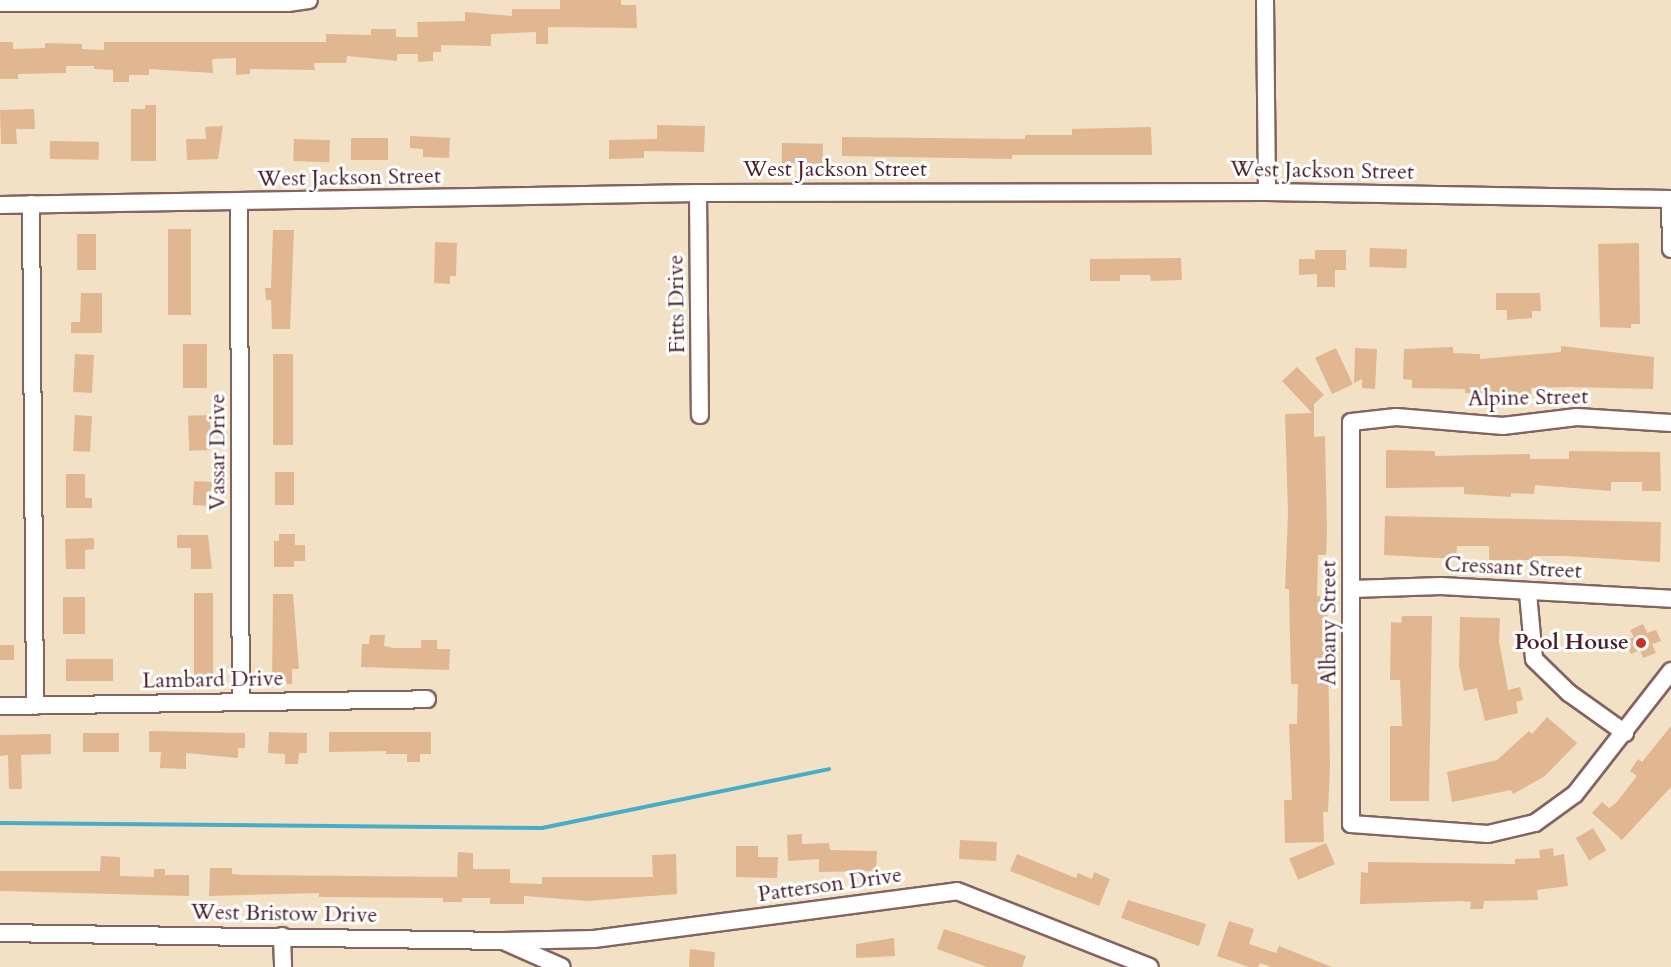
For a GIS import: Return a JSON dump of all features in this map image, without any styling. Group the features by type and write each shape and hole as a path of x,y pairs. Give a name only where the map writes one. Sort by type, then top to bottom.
{"street":[{"path":"0,3 288,3 309,0"},
{"path":"1265,0 1267,192"},
{"name":"West Jackson Street","path":"0,205 239,203 698,193 1267,192 1671,199"},
{"name":"Fitts Drive","path":"698,193 700,415"},
{"path":"1671,199 1671,249"},
{"name":"Vassar Drive","path":"239,203 241,701"},
{"path":"31,204 35,706"},
{"name":"Alpine Street","path":"1351,422 1396,417 1503,426 1577,417 1671,423"},
{"name":"Albany Street","path":"1351,422 1351,824 1488,834 1535,823 1575,794 1624,733"},
{"name":"Cressant Street","path":"1352,589 1441,586 1528,593 1671,598"},
{"path":"1528,593 1534,659 1569,693 1624,733 1671,671"},
{"name":"Lambard Drive","path":"0,706 427,699"},
{"name":"Patterson Drive","path":"503,941 594,939 957,891 1150,967"},
{"name":"West Bristow Drive","path":"0,933 503,941 562,967"},
{"path":"282,936 283,967"}],"building":[{"path":"560,0 621,0 621,5 636,5 637,28 548,27 548,44 536,44 536,32 491,34 491,46 441,45 441,52 433,52 433,61 418,62 418,54 397,54 397,61 347,56 346,63 314,63 315,70 250,69 250,74 236,75 236,58 212,59 213,73 149,69 149,75 129,75 129,82 113,82 113,70 94,69 94,66 66,66 66,73 18,74 18,79 0,79 0,42 13,42 13,49 45,48 45,43 82,44 82,49 104,50 104,42 326,42 326,34 371,35 371,29 396,29 396,37 418,37 417,22 465,21 465,12 512,16 512,9 560,9"},
{"path":"145,105 156,105 156,161 131,161 131,109 145,109"},
{"path":"34,109 35,129 16,129 17,144 1,144 0,110"},
{"path":"657,125 705,126 704,152 644,151 644,158 609,159 609,140 657,139"},
{"path":"223,126 218,159 187,160 186,139 206,139 205,127"},
{"path":"1151,127 1152,155 1012,155 1012,159 842,156 842,137 1025,139 1025,135 1072,135 1072,129"},
{"path":"410,136 450,138 449,158 423,157 423,149 410,148"},
{"path":"351,138 388,138 388,160 351,160"},
{"path":"294,139 330,140 329,162 293,161"},
{"path":"50,141 99,142 99,160 50,159"},
{"path":"782,143 823,144 823,164 782,163"},
{"path":"168,229 191,229 191,315 168,315"},
{"path":"273,230 294,230 290,329 272,329 271,300 266,300 265,288 271,288"},
{"path":"77,234 96,234 96,270 77,270"},
{"path":"435,242 457,243 456,276 450,276 450,284 434,283"},
{"path":"1639,243 1640,324 1631,324 1631,328 1600,327 1598,244"},
{"path":"1370,248 1407,249 1406,268 1369,267"},
{"path":"1315,250 1346,250 1346,270 1335,270 1335,287 1317,287 1317,274 1299,275 1299,259 1315,259"},
{"path":"1181,258 1182,280 1151,281 1150,275 1120,275 1120,281 1090,281 1090,259"},
{"path":"81,293 102,293 102,333 71,333 71,322 80,322"},
{"path":"1496,293 1540,293 1541,311 1532,311 1532,318 1507,320 1507,310 1496,310"},
{"path":"183,344 207,344 207,388 183,388"},
{"path":"1561,346 1654,357 1653,389 1568,387 1531,388 1531,394 1465,393 1465,389 1412,388 1412,380 1403,379 1404,349 1453,347 1453,353 1480,354 1480,359 1561,352"},
{"path":"1336,348 1353,384 1332,394 1315,358"},
{"path":"1355,348 1377,349 1375,389 1362,388 1362,379 1354,383"},
{"path":"75,354 94,355 92,393 73,392"},
{"path":"273,354 293,354 293,445 273,445"},
{"path":"1297,367 1324,395 1314,404 1314,437 1325,436 1326,555 1318,555 1317,596 1327,596 1330,767 1328,812 1323,812 1324,842 1285,843 1284,800 1292,800 1289,724 1297,724 1298,684 1291,684 1289,589 1285,589 1288,513 1285,414 1312,413 1282,381"},
{"path":"75,415 92,416 90,452 73,451"},
{"path":"210,415 211,450 189,451 188,416"},
{"path":"1386,450 1435,451 1435,456 1530,454 1530,459 1569,459 1569,451 1660,452 1661,491 1642,491 1642,482 1611,482 1611,491 1535,485 1534,494 1511,493 1511,497 1464,494 1464,487 1386,488"},
{"path":"275,472 294,472 294,505 275,505"},
{"path":"66,474 85,474 85,498 92,498 92,508 66,508"},
{"path":"194,481 212,482 211,506 193,505"},
{"path":"1385,516 1661,522 1660,562 1566,556 1533,556 1533,560 1489,560 1489,546 1457,546 1456,559 1384,555"},
{"path":"279,534 295,534 295,545 305,545 305,561 294,561 294,567 274,567 274,541 279,541"},
{"path":"177,535 208,535 212,569 191,569 191,548 177,548"},
{"path":"94,538 94,549 85,550 85,569 66,569 65,539"},
{"path":"194,593 213,593 213,680 194,680"},
{"path":"273,594 293,594 299,669 292,669 292,684 272,684"},
{"path":"63,597 85,597 85,634 63,634"},
{"path":"1402,616 1432,616 1429,801 1390,801 1390,726 1402,726 1400,680 1390,680 1391,622 1401,623"},
{"path":"1460,617 1500,618 1499,641 1508,690 1520,687 1523,700 1516,702 1518,713 1485,721 1477,688 1464,691 1459,666"},
{"name":"Pool House","path":"1643,624 1647,633 1656,630 1661,641 1652,644 1656,653 1643,658 1640,650 1631,654 1625,641 1634,637 1630,630"},
{"path":"370,635 385,635 384,646 393,648 421,648 421,640 437,640 437,649 450,649 449,670 361,667 362,644 369,644"},
{"path":"0,645 14,645 14,660 0,660"},
{"path":"66,659 113,659 113,681 66,681"},
{"path":"1547,717 1577,743 1545,776 1513,794 1511,790 1452,802 1447,772 1497,760 1529,731 1532,734"},
{"path":"1671,726 1671,787 1622,840 1592,813 1602,802 1609,808 1616,803 1637,776 1630,771 1638,759 1642,762"},
{"path":"149,731 245,733 245,748 238,748 238,758 186,753 186,769 160,768 161,752 149,752"},
{"path":"269,732 307,733 307,753 299,753 298,764 285,764 285,754 268,753"},
{"path":"329,732 431,732 431,754 420,754 420,762 407,762 407,754 386,754 386,751 329,752"},
{"path":"83,733 119,733 119,752 83,752"},
{"path":"51,734 51,754 21,755 22,789 9,789 8,755 0,756 0,735"},
{"path":"1593,828 1606,850 1589,861 1576,838"},
{"path":"802,834 802,844 829,843 830,850 877,851 876,871 819,872 819,859 788,861 787,835"},
{"path":"960,840 997,842 996,861 959,859"},
{"path":"1326,843 1335,864 1298,880 1289,859"},
{"path":"736,846 758,846 758,857 778,857 777,878 736,877"},
{"path":"1553,848 1554,856 1564,854 1568,886 1537,890 1538,900 1484,901 1483,909 1470,909 1471,902 1460,901 1360,904 1361,872 1368,873 1368,862 1515,864 1515,859 1540,858 1539,850"},
{"path":"458,852 473,853 473,869 510,869 510,883 542,884 542,877 653,877 652,855 676,854 677,894 588,901 524,896 524,904 490,904 490,898 462,898 462,902 443,902 443,898 319,897 319,893 209,896 210,868 232,868 232,874 245,875 457,877"},
{"path":"1017,854 1076,878 1078,873 1092,879 1094,872 1110,879 1099,906 1010,871"},
{"path":"101,856 120,857 120,876 154,877 154,869 165,869 165,875 189,875 189,896 0,891 0,871 100,871"},
{"path":"1128,900 1206,924 1199,946 1121,918"},
{"path":"1229,921 1254,929 1249,944 1276,953 1279,946 1332,967 1271,967 1260,963 1258,967 1249,967 1217,956"},
{"path":"944,929 1026,956 1022,967 987,967 937,949"},
{"path":"894,938 895,956 856,958 856,944"},
{"path":"690,949 715,952 714,967 689,967"}],"waterway":[{"path":"0,823 542,828 829,769"}],"place":[{"name":"Pool House","path":"1641,643"}]}
